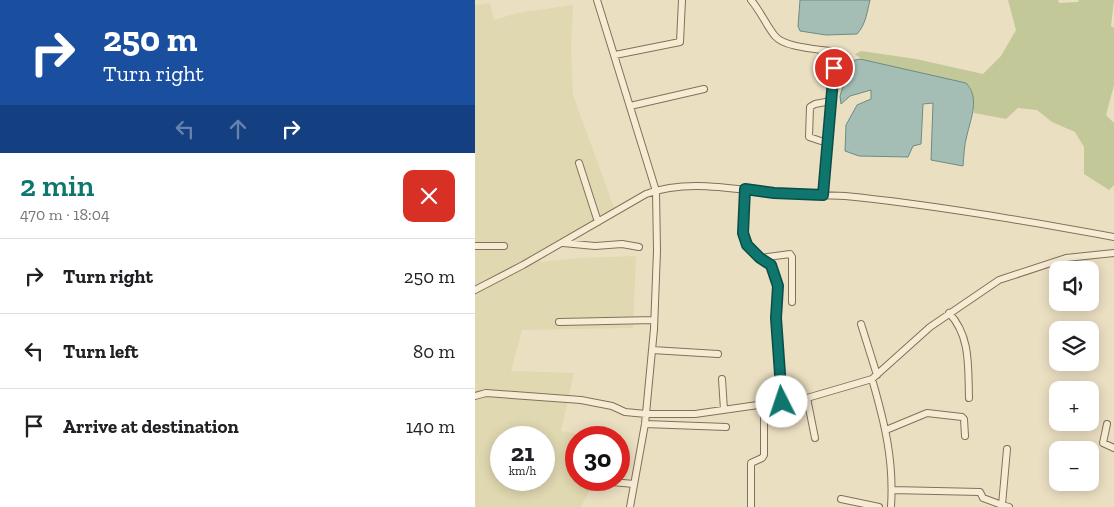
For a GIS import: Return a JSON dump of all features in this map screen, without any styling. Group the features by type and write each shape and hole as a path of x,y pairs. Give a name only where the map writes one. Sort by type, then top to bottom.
{"street":[{"path":"597,0 656,191 657,251 652,350 645,424 630,507"},
{"path":"615,55 680,42 682,0"},
{"path":"751,0 763,14 769,28 779,40 787,44 835,52 823,195"},
{"path":"630,106 704,89"},
{"path":"827,143 809,137 810,107 815,104 831,101"},
{"path":"579,163 598,222"},
{"path":"475,290 656,191 708,185 774,193 823,195 954,209 1114,237"},
{"path":"745,189 743,233 747,245 760,258 771,265 778,286 776,318 782,402"},
{"path":"562,243 595,246 623,244 639,247"},
{"path":"475,246 504,246"},
{"path":"760,258 785,253 790,254 792,257 792,302"},
{"path":"475,396 486,392 557,397 612,406 625,412 646,414 695,414 807,398 875,377 949,313 999,280 1066,258 1114,253"},
{"path":"949,313 962,329 967,345 969,398"},
{"path":"559,322 654,320"},
{"path":"861,324 886,430 891,462 891,507"},
{"path":"652,350 718,354"},
{"path":"722,379 724,410"},
{"path":"807,398 815,438"},
{"path":"751,507 751,463 762,458 764,455 764,404"},
{"path":"886,430 927,413 962,416 964,419 965,436"},
{"path":"645,424 726,427"},
{"path":"1107,424 1103,443 1114,448"},
{"path":"892,490 980,492 983,498 1005,506 1007,449"},
{"path":"630,484 634,484"},
{"path":"841,500 879,507"}],"shaded area":[{"path":"490,3 494,20 518,13 573,5 571,48 573,95 615,210 533,256 542,262 578,258 636,256 633,328 522,330 511,371 574,373 561,431 565,432 565,491 589,491 581,507 475,507 475,5"}],"green space":[{"path":"1008,0 1058,0 1059,3 1078,2 1079,0 1114,0 1111,26 1114,28 1114,85 1106,115 1114,123 1114,185 1109,190 1084,174 1084,147 1075,132 1052,122 1037,110 1018,108 1006,119 974,113 971,88 966,83 890,68 862,59 855,54 861,51 916,59 983,74 1001,56 1016,30"}],"water":[{"path":"800,0 870,0 864,22 857,34 826,35 800,31 798,26"},
{"path":"860,59 966,83 973,95 974,101 965,143 963,166 931,160 933,103 923,104 921,144 913,146 908,157 859,156 845,151 846,125 857,105 871,99 871,90 850,96 841,104 840,96 851,61"}],"route":[{"path":"782,402 776,318 778,286 771,265 760,258 747,245 742,223 745,189 774,193 823,195 834,68"}]}
